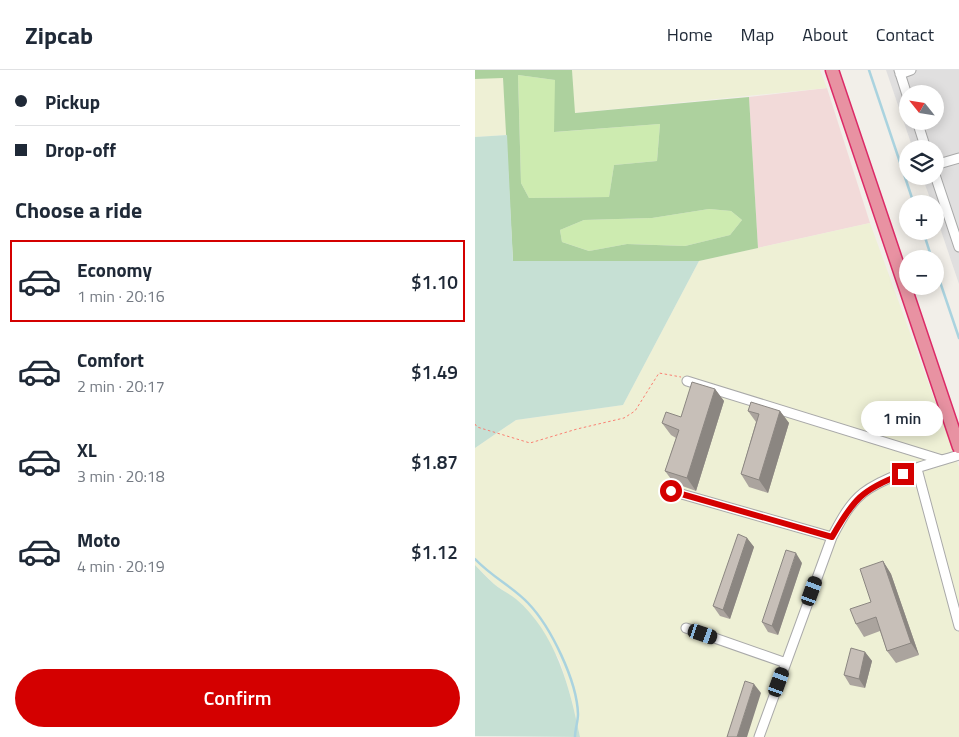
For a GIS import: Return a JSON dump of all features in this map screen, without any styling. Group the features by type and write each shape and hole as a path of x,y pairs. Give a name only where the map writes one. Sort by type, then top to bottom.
{"highway":[{"path":"831,70 959,447"}],"street":[{"path":"904,85 900,72 911,70"},
{"path":"944,162 959,158"},
{"path":"938,185 959,247"},
{"path":"687,381 942,460"},
{"path":"759,737 832,537 850,507 861,494 876,484 959,455"},
{"path":"917,469 959,626"},
{"path":"671,491 832,537"},
{"path":"686,628 786,663"}],"path":[{"path":"475,424 477,427 530,443 577,428 624,418 635,411 659,373 679,376 687,381"}],"shaded area":[{"path":"886,70 959,70 959,284 944,240 944,195 929,195 925,185 944,185 944,140 910,140 907,130 944,130 944,85 899,85 899,108"},
{"path":"827,88 870,223 758,248 749,97"}],"green space":[{"path":"475,70 572,70 575,113 749,97 758,248 699,261 513,262 503,78 475,79","holes":["518,75 555,80 554,132 660,124 657,161 614,165 609,197 529,198 521,183","709,209 731,211 742,220 730,235 685,246 627,244 589,251 562,242 560,230 584,220 652,218"]},
{"path":"572,70 820,70 827,88 574,113"},
{"path":"518,75 555,80 555,132 660,124 657,161 614,165 609,197 529,198 521,183"},
{"path":"503,77 507,135 475,137 475,79"},
{"path":"507,135 513,261 699,261 623,405 516,420 475,448 475,137"},
{"path":"709,209 731,211 742,220 730,235 685,246 627,244 589,251 562,242 560,230 584,220 652,218"},
{"path":"870,223 959,467 959,737 580,737 560,661 536,621 517,600 494,584 475,565 475,448 516,420 623,405 699,261"},
{"path":"475,565 494,584 516,599 541,628 551,645 566,681 580,737 475,736"}],"building":[{"path":"692,382 715,389 687,478 665,471 679,430 662,423 666,412 681,417"},
{"path":"751,402 780,411 759,480 741,474 759,414 748,411"},
{"path":"738,534 747,538 723,610 713,606"},
{"path":"786,550 796,553 772,626 762,622"},
{"path":"883,561 911,643 887,651 876,617 856,624 850,609 871,602 860,569"},
{"path":"851,648 865,652 859,679 844,675"},
{"path":"745,681 754,684 737,737 727,737"}],"waterway":[{"path":"869,70 911,195"},
{"path":"926,240 929,250"},
{"path":"944,294 959,338"},
{"path":"475,559 528,603 537,613 554,640 568,671 577,701 578,714 575,737"}],"route":[{"path":"671,491 832,537 850,507 861,494 876,484 903,474"}]}
